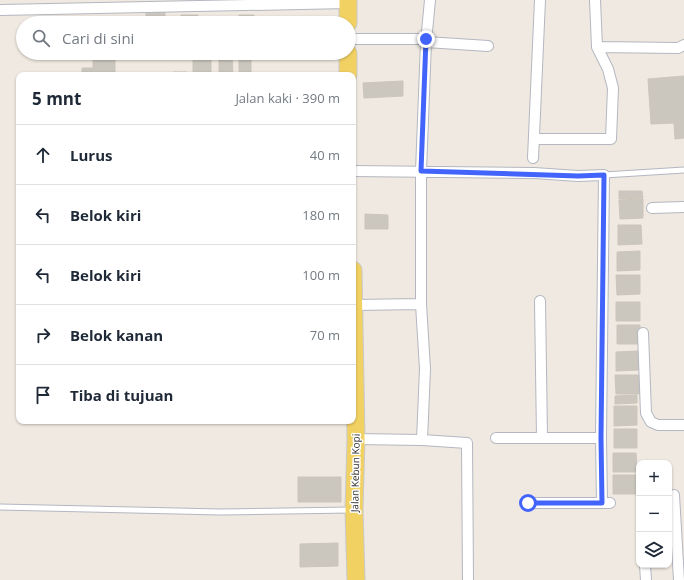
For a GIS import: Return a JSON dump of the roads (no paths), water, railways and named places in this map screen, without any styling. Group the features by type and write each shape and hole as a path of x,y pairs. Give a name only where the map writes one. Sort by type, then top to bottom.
{"main road":[{"path":"348,2 348,16"},
{"path":"348,60 348,72"},
{"name":"Jalan Kebun Kopi","path":"356,424 354,510 356,580"}],"street":[{"path":"422,440 425,350 421,304 421,171 426,41 430,0"},
{"path":"533,158 540,0"},
{"path":"534,139 611,139 613,88 608,69 597,47 595,0"},
{"path":"0,10 184,3 348,2"},
{"path":"356,39 426,41 488,46"},
{"path":"597,47 678,48 684,45"},
{"path":"356,171 421,171 578,176 604,175 601,438 606,503 528,503"},
{"path":"652,208 684,207"},
{"path":"540,301 542,438"},
{"path":"356,305 421,304"},
{"path":"643,333 646,413 650,422 658,425 684,425"},
{"path":"496,438 601,438"},
{"path":"356,439 422,440 466,443 468,445 468,580"},
{"path":"674,495 679,580"},
{"path":"646,568 646,580"}],"lane":[{"path":"604,175 684,170"},
{"path":"0,507 221,512 354,510"}]}
